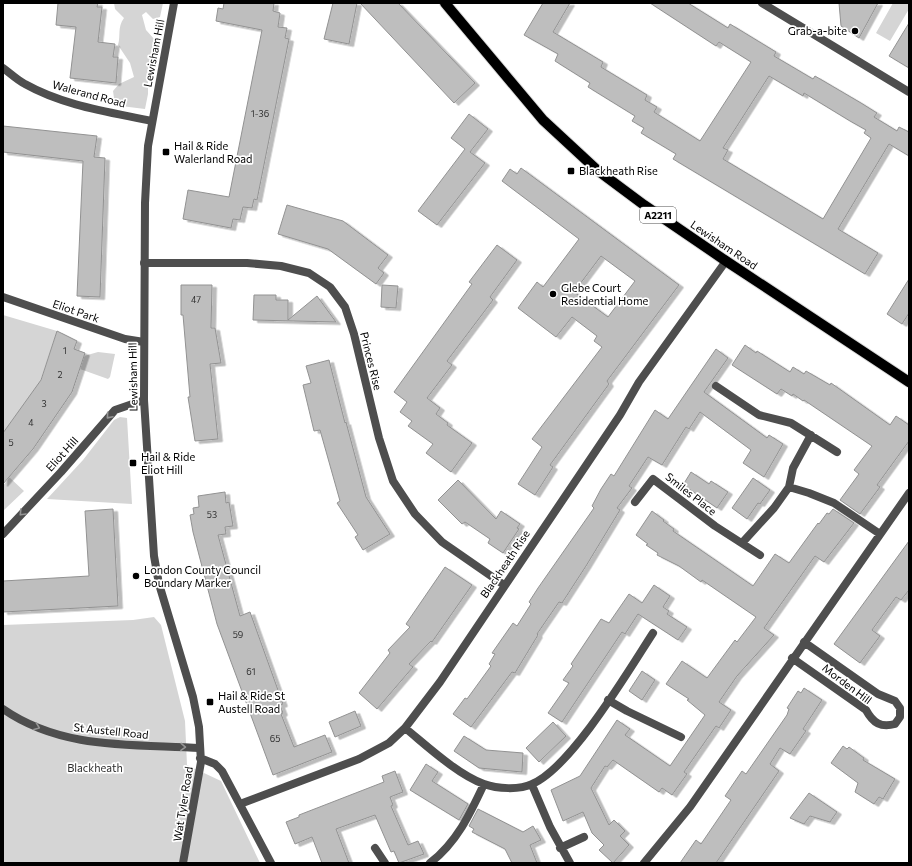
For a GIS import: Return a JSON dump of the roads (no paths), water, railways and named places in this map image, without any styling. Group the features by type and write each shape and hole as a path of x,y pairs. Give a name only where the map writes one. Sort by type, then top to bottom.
{"main road":[{"name":"Lewisham Road","path":"445,3 543,120 603,174 644,205 726,261 909,382"}],"street":[{"name":"Lewisham Hill","path":"174,3 152,121 146,172 144,263 144,400 154,556 159,584 193,697 199,727 200,748"},
{"path":"762,3 909,92"},
{"name":"Walerand Road","path":"3,68 24,84 50,96 103,112 152,121"},
{"name":"Blackheath Rise","path":"240,804 359,759 389,743 405,728 440,682 620,415 639,382 726,261"},
{"name":"Princes Rise","path":"144,263 247,263 282,266 309,273 330,287 345,307 354,334 379,438 394,481 415,514 442,542 504,585"},
{"name":"Eliot Park","path":"3,297 125,339 144,342"},
{"path":"716,386 759,414 791,423 837,452"},
{"name":"Eliot Hill","path":"3,534 61,472 115,410 144,400"},
{"path":"742,543 774,508 789,487 793,468 811,435"},
{"name":"Smiles Place","path":"635,502 653,479 715,526 760,555"},
{"path":"789,487 834,503 880,534"},
{"path":"644,863 690,807 792,658 909,493"},
{"path":"405,728 440,756 484,784 501,787 532,785 562,760 591,726 653,633"},
{"name":"Morden Hill","path":"792,658 866,710 870,718 878,724 886,727 895,724 900,717 900,708 895,701 878,694 804,642"},
{"path":"608,700 627,711 681,737"},
{"name":"St Austell Road","path":"3,709 28,724 56,735 83,741 200,748"},
{"name":"Wat Tyler Road","path":"183,863 200,758 200,748"},
{"path":"200,758 214,764 222,771 271,863"},
{"path":"430,863 449,846 460,831 484,784"},
{"path":"532,785 560,848 570,863"},
{"path":"560,848 584,837"},
{"path":"375,848 385,863"}],"place":[{"name":"Grab-a-bite","path":"855,31"},
{"name":"Hail & Ride Walerland Road","path":"166,152"},
{"name":"Blackheath Rise","path":"571,171"},
{"name":"Glebe Court Residential Home","path":"553,294"},
{"name":"Hail & Ride Eliot Hill","path":"133,463"},
{"name":"London County Council Boundary Marker","path":"136,576"},
{"name":"Hail & Ride St Austell Road","path":"210,702"}],"park label":[{"name":"Blackheath","path":"95,768"}]}
